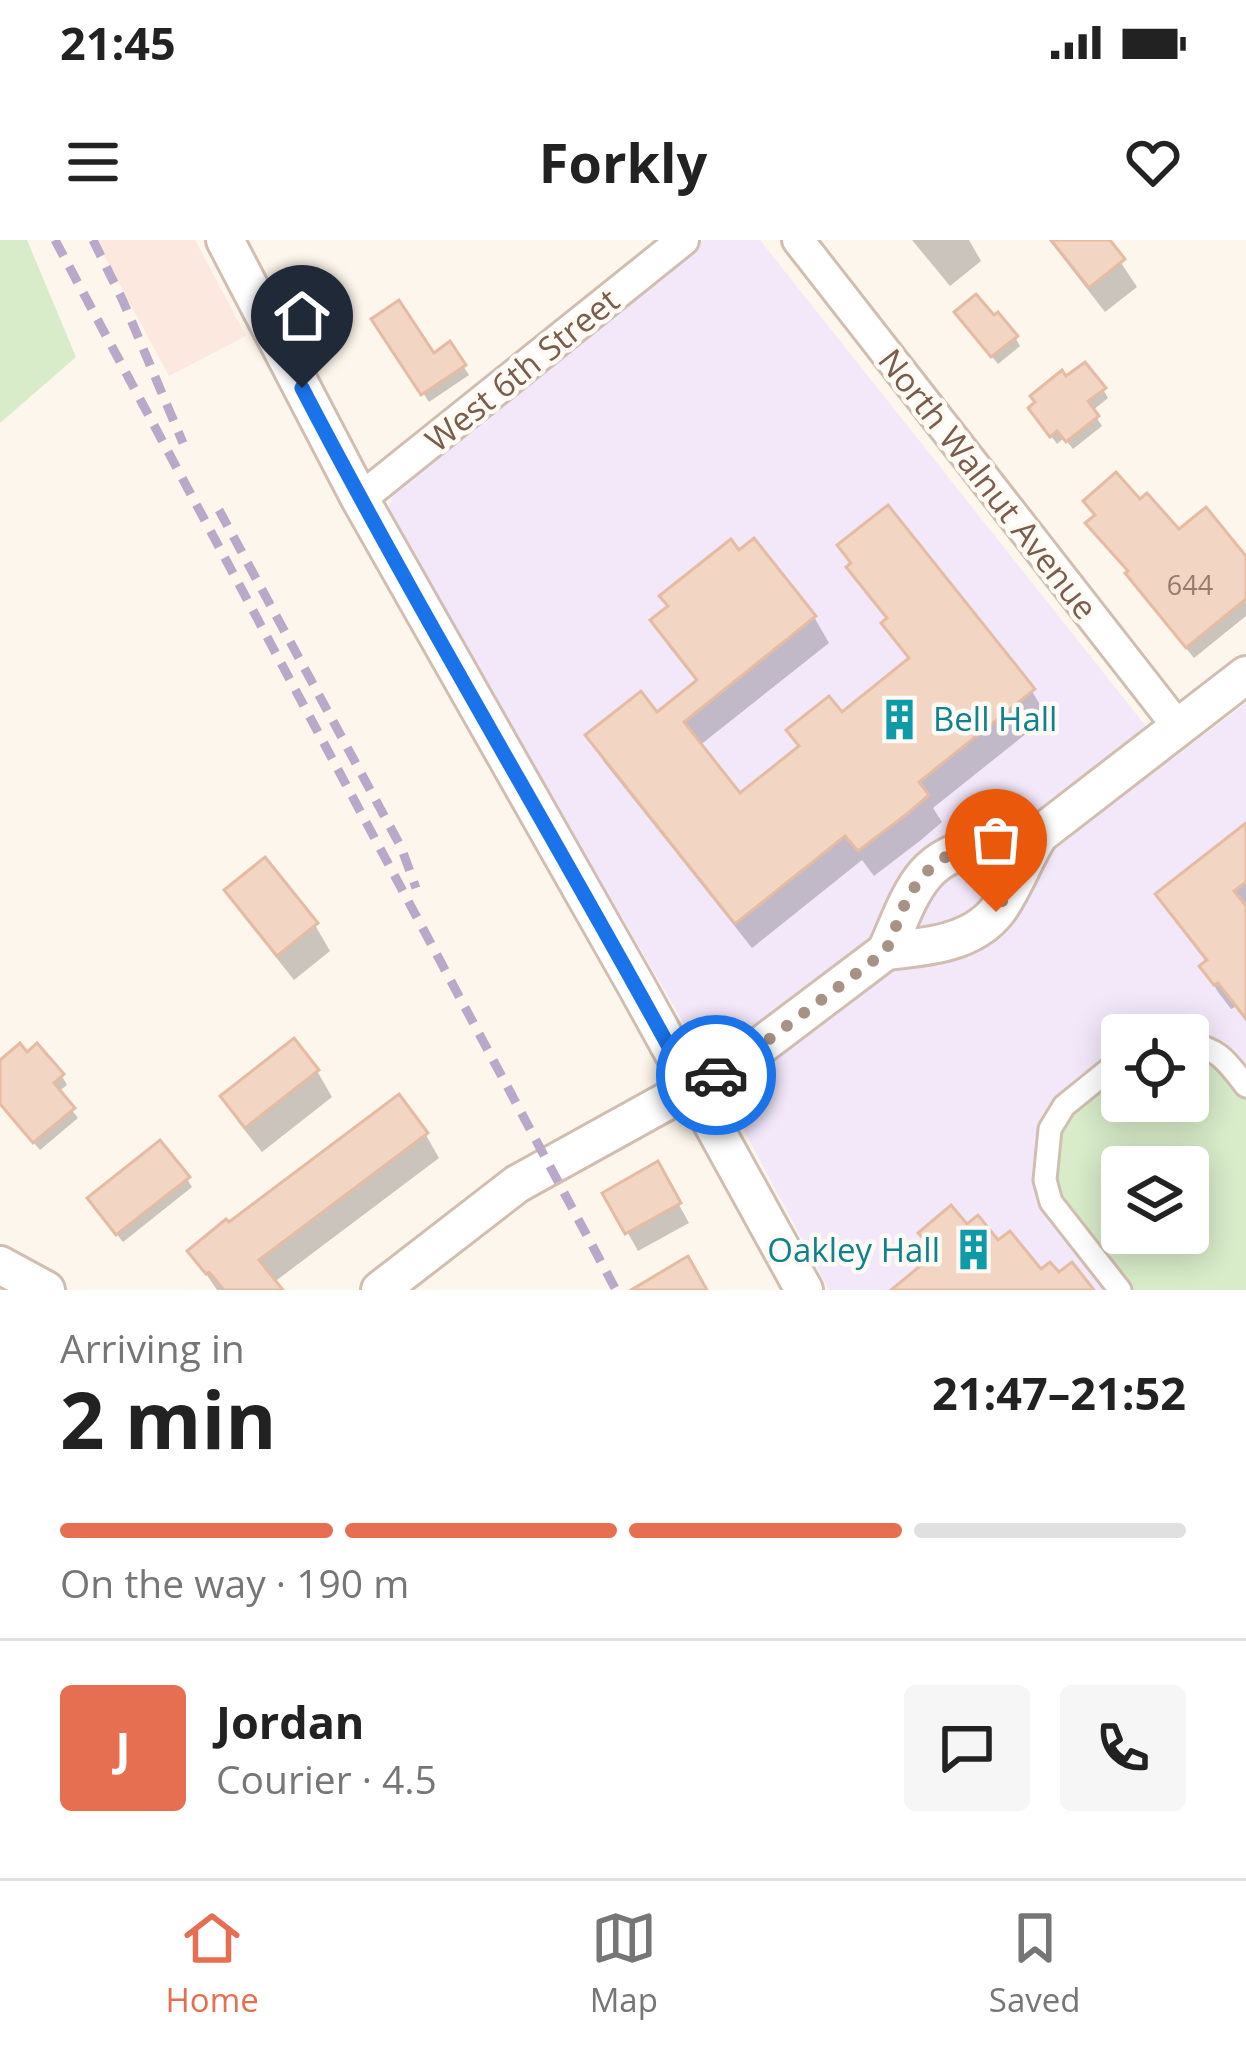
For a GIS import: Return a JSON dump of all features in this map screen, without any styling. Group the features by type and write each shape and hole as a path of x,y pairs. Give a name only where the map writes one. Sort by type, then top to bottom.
{"street":[{"path":"225,240 360,499 804,1290"},
{"name":"West 6th Street","path":"360,499 683,240"},
{"name":"North Walnut Avenue","path":"798,240 1179,728"},
{"path":"380,1290 517,1184 743,1059 886,951 908,896 925,873 948,855 1039,835 1246,675"},
{"path":"886,951 925,947 974,931 996,912 1039,835"},
{"path":"1209,1048 1225,1058 1246,1086"},
{"path":"1101,1077 1064,1106 1050,1129 1045,1180 1051,1202 1120,1290"},
{"path":"0,1265 46,1290"}],"shaded area":[{"path":"96,240 195,240 246,336 169,376"},
{"path":"703,240 760,240 1172,759 1246,703 1246,1290 829,1290 722,1089 394,526 389,505 398,485"}],"green space":[{"path":"0,240 27,240 76,357 0,423"},
{"path":"1209,1058 1246,1085 1246,1290 1120,1290 1051,1202 1050,1129 1101,1079 1101,1122 1209,1122"}],"building":[{"path":"1051,240 1110,240 1125,259 1089,288"},
{"path":"976,294 1018,336 991,357 954,312"},
{"path":"399,300 434,353 450,341 466,365 421,395 371,319"},
{"path":"1085,362 1106,388 1088,401 1099,416 1066,442 1057,431 1050,437 1028,408 1035,402 1030,396 1062,370 1066,376"},
{"path":"1116,472 1140,499 1147,493 1179,529 1206,507 1246,556 1246,599 1186,648 1085,523 1095,515 1083,501"},
{"name":"Bell Hall","path":"888,505 1035,689 919,782 929,795 907,814 858,851 845,836 735,924 585,735 641,691 657,712 697,680 650,620 668,606 659,596 731,539 739,550 754,538 816,616 684,722 740,793 799,746 786,730 829,696 842,712 909,658 881,623 887,618 846,567 851,563 837,545"},
{"path":"1246,823 1246,882 1234,891 1246,906 1246,1019 1199,966 1207,960 1155,894"},
{"path":"265,857 318,923 277,956 224,890"},
{"path":"294,1038 319,1070 245,1128 220,1096"},
{"path":"20,1043 27,1052 37,1043 64,1074 54,1083 75,1108 33,1143 0,1104 0,1060"},
{"path":"399,1094 428,1133 259,1260 283,1290 224,1290 206,1274 187,1251"},
{"path":"160,1140 190,1177 116,1235 87,1198"},
{"path":"658,1161 681,1203 625,1234 602,1193"},
{"name":"Oakley Hall","path":"951,1205 967,1224 978,1215 998,1240 1010,1231 1041,1269 1050,1262 1059,1272 1072,1262 1094,1290 891,1290 925,1262 918,1254 929,1245 918,1233"},
{"path":"688,1256 707,1290 631,1290"}],"railway":[{"path":"55,240 616,1290"},
{"path":"93,240 183,443"},
{"path":"219,510 401,847 416,888"}],"way so far":[{"path":"716,1075 886,951 908,896 925,873 948,855 1039,835 996,912"}],"place":[{"name":"Bell Hall","path":"899,719"},
{"name":"Oakley Hall","path":"974,1250"}],"route":[{"path":"302,388 692,1089 716,1075"}]}
